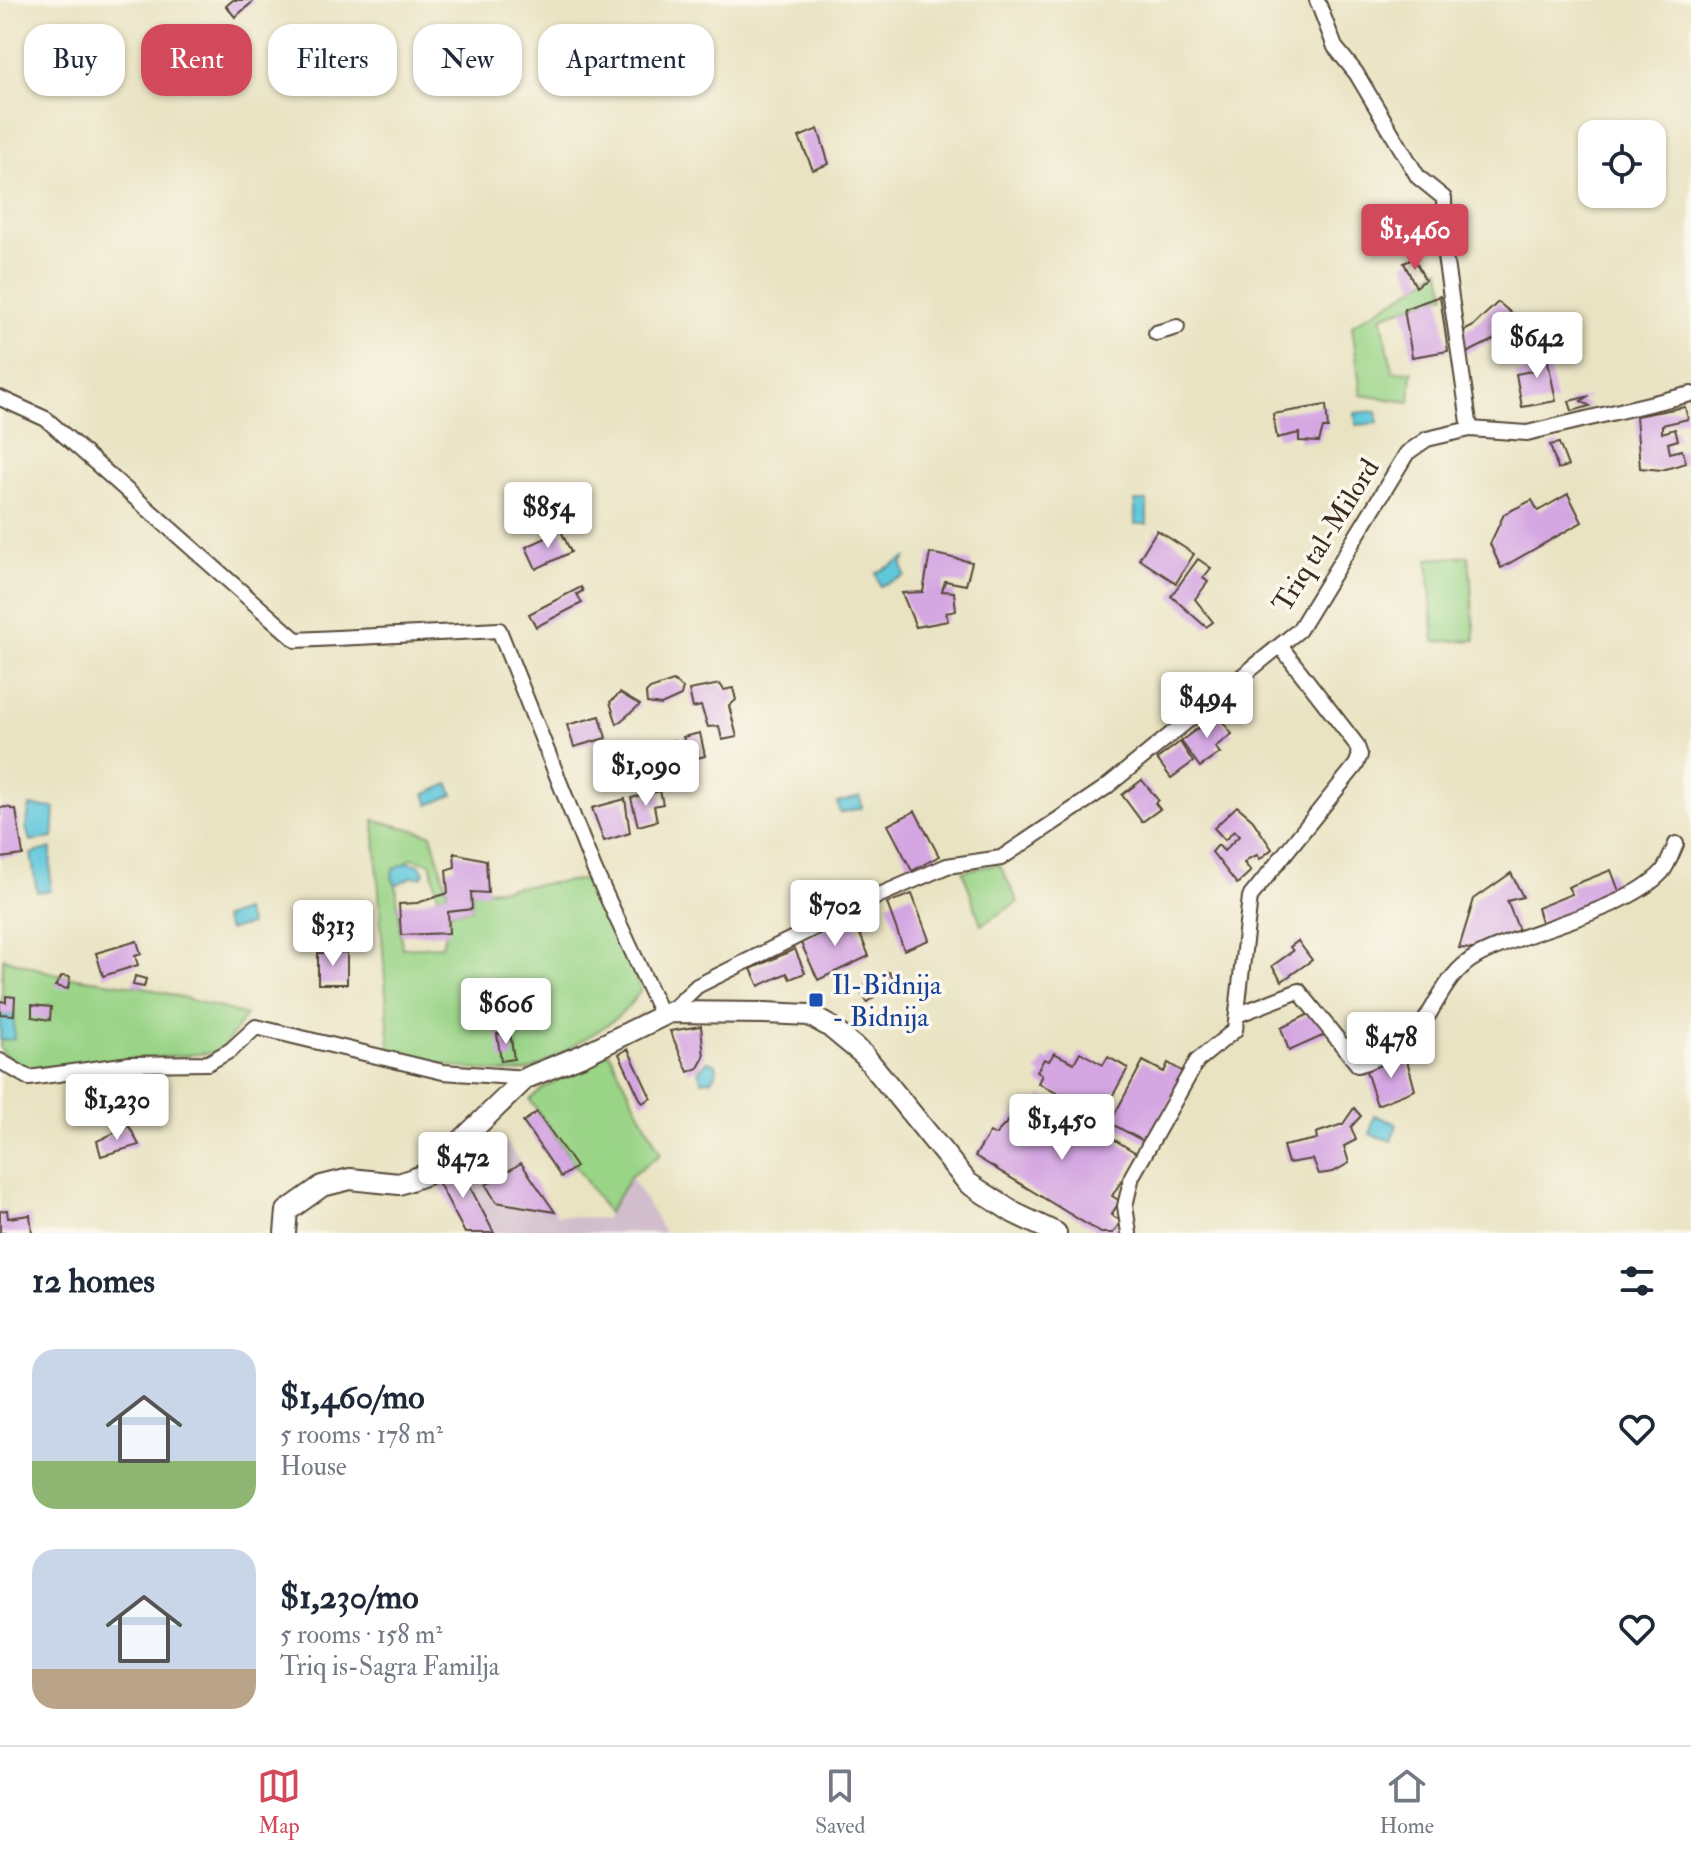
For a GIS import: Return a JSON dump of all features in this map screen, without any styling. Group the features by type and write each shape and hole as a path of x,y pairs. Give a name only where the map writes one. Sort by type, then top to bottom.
{"street":[{"path":"1317,0 1335,47 1356,73 1418,177 1444,198 1445,256 1470,429"},
{"path":"1156,333 1177,327"},
{"name":"Triq tal-Milord","path":"666,1014 697,986 882,894 947,866 1001,858 1105,788 1299,630 1407,453 1427,439 1470,429 1527,433 1691,394"},
{"path":"0,398 46,419 296,640 499,630 594,869 666,1014"},
{"path":"1129,1233 1125,1206 1132,1176 1197,1061 1235,1030 1250,897 1356,765 1360,755 1356,744 1281,647"},
{"path":"1237,1015 1299,991 1358,1065 1384,1056 1416,1034 1439,994 1474,958 1511,940 1615,903 1662,872 1676,844"},
{"path":"285,1233 287,1211 322,1186 350,1179 399,1184 427,1174 526,1078 583,1055 666,1014 809,1015 829,1026 864,1055 968,1183 1014,1213 1056,1233"},
{"path":"0,1061 29,1078 130,1064 208,1063 231,1050 256,1027 443,1072 526,1078"}],"shaded area":[{"path":"501,1135 557,1215 605,1219 631,1176 664,1233 465,1233 434,1174 457,1162 471,1167 480,1163"}],"green space":[{"path":"1440,268 1446,294 1381,316 1393,372 1412,371 1410,402 1361,395 1352,325 1420,284"},
{"path":"1469,556 1475,640 1434,642 1428,559"},
{"path":"374,820 431,834 448,893 438,896 431,863 411,858 392,877 396,885 402,948 442,946 450,912 472,909 471,892 588,879 641,989 636,997 602,1028 553,1059 519,1072 483,1071 390,1052"},
{"path":"999,864 1018,902 981,925 963,871"},
{"path":"3,958 62,976 144,987 246,1015 220,1052 30,1069 10,1062 0,1048"},
{"path":"609,1052 661,1154 631,1176 608,1213 530,1100 543,1088"}],"water":[{"path":"1377,411 1378,423 1356,425 1355,413"},
{"path":"1135,501 1147,501 1147,524 1135,524"},
{"path":"906,558 902,565 905,576 880,586 876,573"},
{"path":"449,784 453,795 429,805 425,794"},
{"path":"860,797 862,808 840,813 837,803"},
{"path":"30,806 55,808 53,838 30,841 26,827"},
{"path":"51,848 50,891 37,892 31,854"},
{"path":"408,862 420,865 424,873 421,877 411,877 396,885 392,877 393,869"},
{"path":"244,911 250,925 228,930 223,918"},
{"path":"0,1014 14,1015 14,1039 0,1040"},
{"path":"708,1061 716,1064 717,1069 712,1079 702,1081 698,1071"},
{"path":"1374,1115 1397,1124 1391,1141 1370,1134"}],"building":[{"path":"233,0 255,0 235,17 226,6"},
{"path":"818,129 829,164 813,170 799,137"},
{"path":"1414,258 1425,280 1416,287 1404,263"},
{"path":"1440,296 1448,351 1412,357 1404,309"},
{"path":"1498,302 1516,317 1501,327 1507,333 1465,354 1461,332 1472,327"},
{"path":"1544,341 1556,401 1522,407 1516,374 1537,370 1532,343"},
{"path":"1590,396 1581,401 1590,406 1572,411 1569,401"},
{"path":"1326,405 1328,428 1323,428 1319,442 1299,441 1299,433 1277,438 1273,414"},
{"path":"1685,407 1688,419 1662,425 1662,433 1675,429 1678,440 1668,443 1670,453 1682,450 1686,463 1662,470 1640,468 1636,416"},
{"path":"1559,443 1568,466 1558,469 1550,445"},
{"path":"1568,494 1582,522 1501,568 1490,544 1504,514 1532,500 1538,511"},
{"path":"1157,530 1194,554 1176,583 1139,559"},
{"path":"561,531 571,552 536,569 526,547"},
{"path":"930,553 972,562 966,585 945,581 942,591 954,592 956,611 946,613 948,621 916,627 902,593 923,592"},
{"path":"1198,559 1211,568 1203,578 1208,582 1195,599 1213,622 1206,627 1171,596"},
{"path":"581,587 583,591 577,594 582,603 536,627 529,614"},
{"path":"673,681 683,688 681,696 661,705 647,703 646,693 650,689"},
{"path":"720,684 724,690 733,688 736,700 729,706 737,737 722,740 719,726 708,727 701,706 693,708 689,690"},
{"path":"620,693 640,705 617,724 610,702"},
{"path":"1217,714 1232,734 1215,747 1220,753 1200,767 1181,741"},
{"path":"600,716 606,738 574,747 567,725"},
{"path":"700,733 705,756 697,758 693,742 685,743 683,737"},
{"path":"675,740 677,745 684,743 689,760 681,763 683,771 671,774 663,743"},
{"path":"1180,742 1193,762 1171,778 1157,759"},
{"path":"1142,780 1158,800 1155,803 1160,809 1142,822 1122,795"},
{"path":"660,791 663,804 654,806 657,821 638,826 631,798"},
{"path":"625,799 630,833 604,841 592,808"},
{"path":"1237,806 1251,818 1272,849 1260,859 1257,855 1244,863 1251,871 1237,884 1212,852 1218,845 1224,851 1239,836 1234,831 1225,840 1214,828"},
{"path":"0,808 16,810 23,855 0,858"},
{"path":"915,811 939,856 912,871 888,825"},
{"path":"454,853 486,860 488,893 471,892 472,909 448,912 449,933 401,935 399,904 417,903 448,893 446,870 455,867"},
{"path":"1611,870 1620,894 1542,925 1537,908 1572,894 1568,887"},
{"path":"1511,873 1523,897 1507,901 1519,930 1486,950 1459,948 1474,899"},
{"path":"912,894 929,940 904,950 887,903"},
{"path":"853,917 869,956 818,980 800,941"},
{"path":"137,941 141,954 135,956 138,965 103,976 96,953"},
{"path":"1298,941 1312,960 1282,981 1272,966 1293,951 1290,947"},
{"path":"795,949 805,973 790,979 787,973 759,986 751,969"},
{"path":"347,952 347,984 318,984 318,953"},
{"path":"889,972 894,980 876,990 878,994 867,1002 859,989"},
{"path":"62,976 70,977 68,989 55,986"},
{"path":"135,976 146,979 144,987 133,985"},
{"path":"6,996 15,997 14,1015 0,1014 0,1001 6,1002"},
{"path":"32,1005 51,1007 50,1020 32,1017"},
{"path":"1313,1012 1327,1034 1289,1051 1281,1028"},
{"path":"701,1026 704,1057 698,1068 688,1072 670,1031"},
{"path":"510,1032 514,1059 501,1061 497,1034"},
{"path":"628,1049 651,1098 642,1103 619,1054"},
{"path":"1080,1052 1103,1065 1108,1057 1128,1068 1101,1117 1038,1083 1042,1075 1037,1072 1044,1059 1049,1061 1054,1053 1074,1063"},
{"path":"1405,1053 1415,1090 1377,1105 1366,1071"},
{"path":"1143,1061 1164,1072 1168,1063 1185,1073 1147,1143 1110,1123"},
{"path":"1042,1096 1138,1154 1112,1196 1120,1201 1111,1215 1121,1221 1113,1233 1101,1233 975,1156 990,1132 995,1135 1014,1115 1020,1118 1027,1107 1034,1111"},
{"path":"1354,1108 1361,1116 1351,1127 1356,1140 1344,1146 1349,1163 1333,1172 1319,1174 1313,1159 1288,1163 1283,1146 1317,1139 1316,1133 1343,1124"},
{"path":"537,1112 576,1167 561,1177 523,1122"},
{"path":"129,1126 139,1145 101,1156 97,1141"},
{"path":"457,1162 494,1233 465,1233 434,1174"},
{"path":"521,1163 555,1212 496,1202 486,1185"},
{"path":"7,1210 8,1218 30,1215 32,1233 0,1233 0,1211"}],"place":[{"name":"Il-Bidnija - Bidnija","path":"816,1000"}]}
